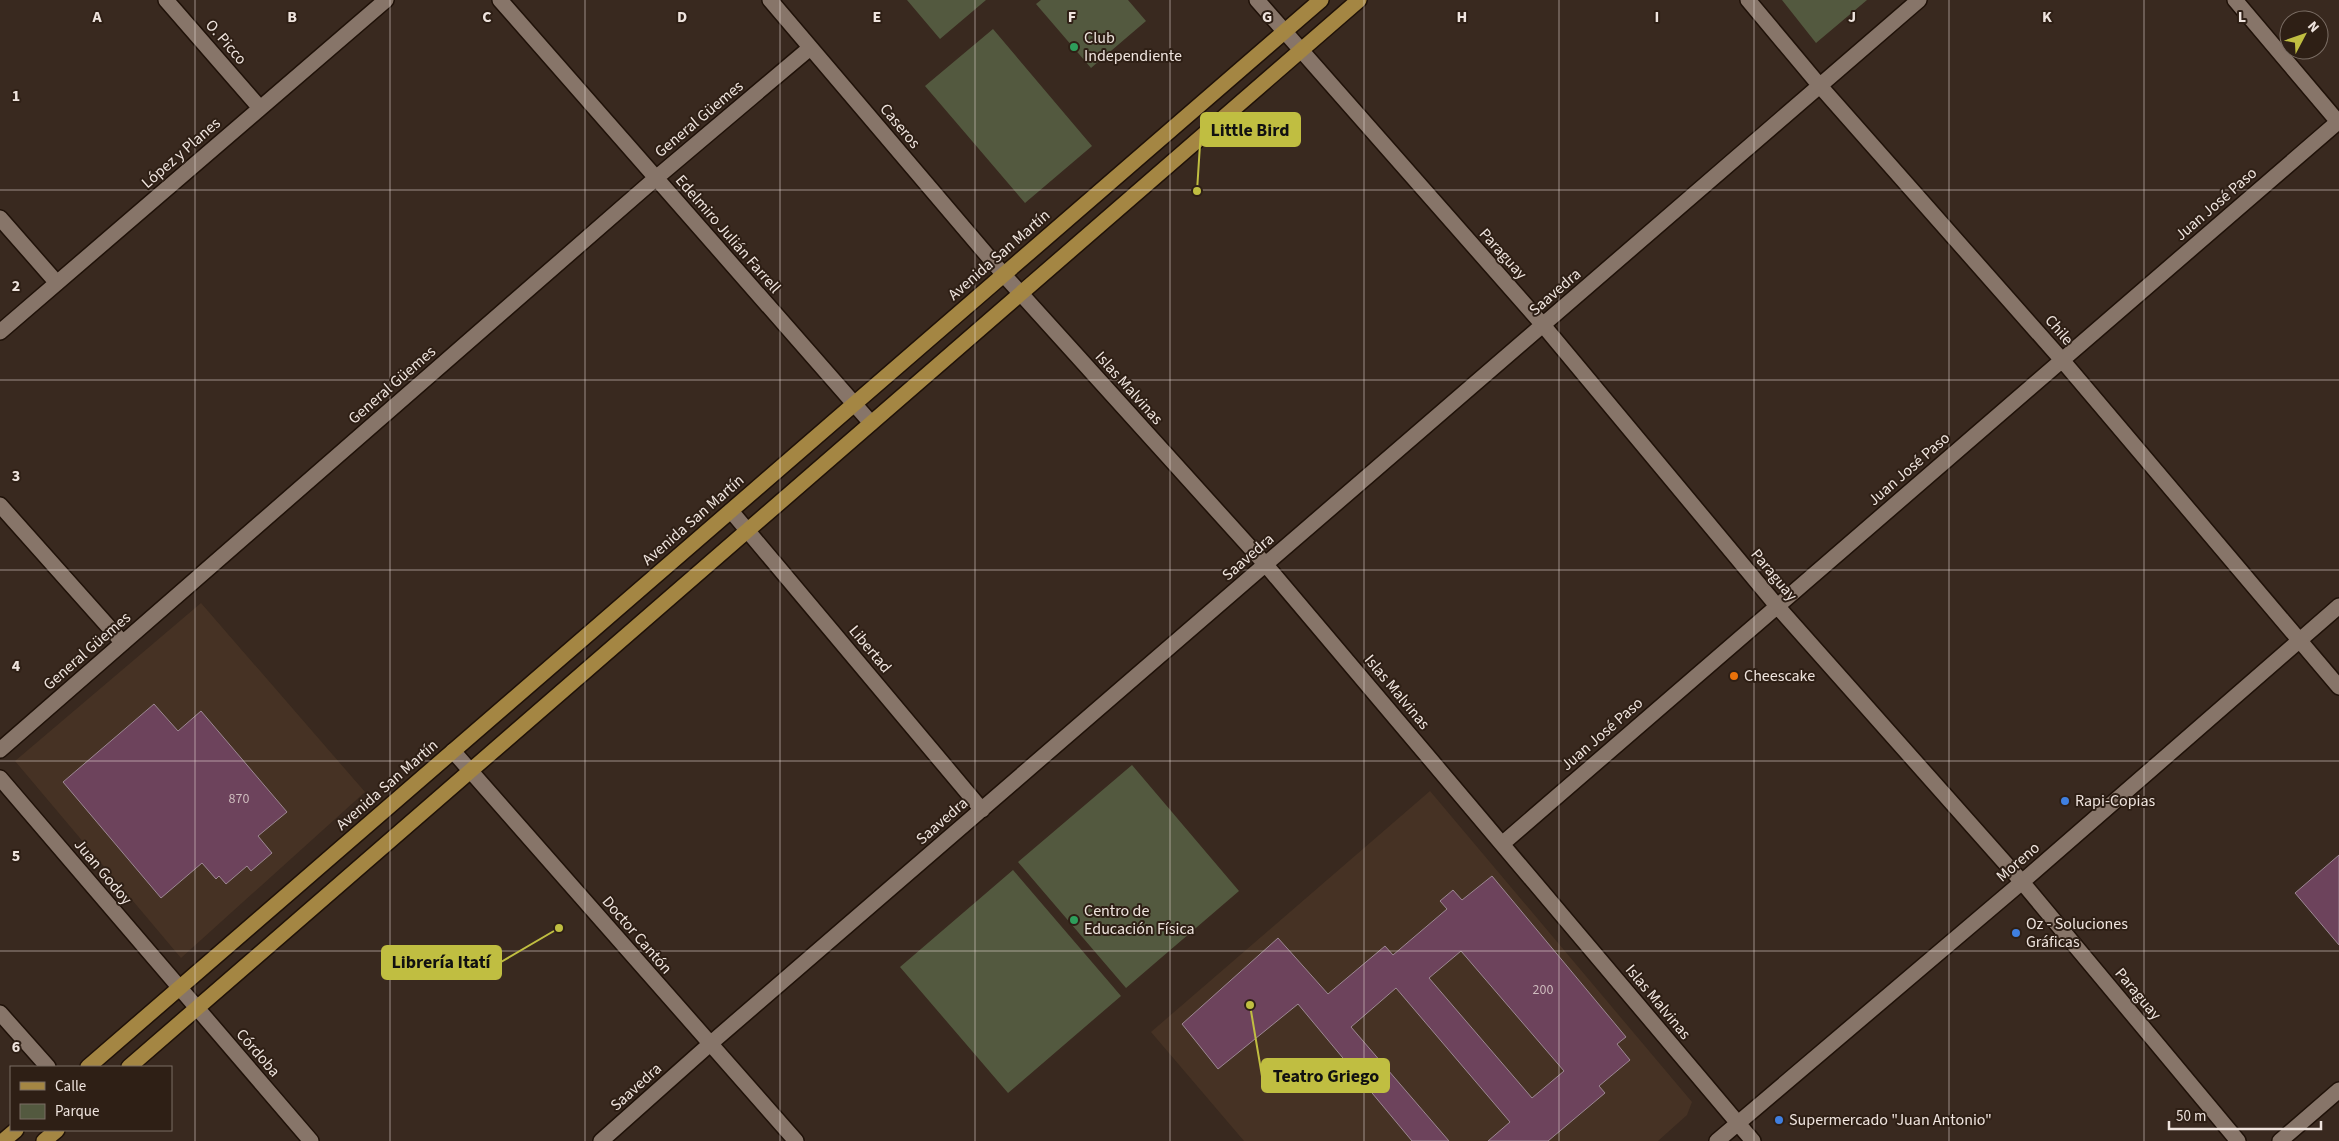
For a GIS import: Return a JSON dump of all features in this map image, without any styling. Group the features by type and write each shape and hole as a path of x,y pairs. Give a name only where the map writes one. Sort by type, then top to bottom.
{"main road":[{"name":"Avenida San Martín","path":"89,1066 1321,0"},
{"path":"131,1066 1359,0"},
{"path":"3,1141 15,1131"},
{"path":"44,1141 56,1131"}],"street":[{"name":"O. Picco","path":"166,0 260,108"},
{"name":"López y Planes","path":"0,332 386,0"},
{"name":"Edelmiro Julián Farrell","path":"500,0 871,423"},
{"name":"Caseros","path":"770,0 1004,275"},
{"name":"Paraguay","path":"1257,0 1543,325 1777,606 2022,882 2238,1141"},
{"name":"Chile","path":"1748,0 1820,86 2062,360 2298,641 2339,687"},
{"name":"Saavedra","path":"601,1141 710,1044 1920,0"},
{"path":"2235,0 2339,122"},
{"name":"General Güemes","path":"0,750 656,178 810,48"},
{"name":"Juan José Paso","path":"1502,844 2339,122"},
{"path":"0,218 57,283"},
{"name":"Islas Malvinas","path":"1004,275 1266,565 1753,1141"},
{"path":"0,505 124,642"},
{"name":"Libertad","path":"731,511 982,810"},
{"name":"Moreno","path":"1716,1141 2022,882 2339,606"},
{"name":"Doctor Cantón","path":"454,751 796,1141"},
{"name":"Juan Godoy","path":"0,778 179,989"},
{"name":"Córdoba","path":"179,989 311,1141"},
{"path":"0,1013 47,1066"},
{"path":"2280,1141 2339,1090"}],"shaded area":[{"path":"201,603 365,792 181,958 15,761"},
{"path":"1430,791 1692,1102 1687,1115 1658,1141 1244,1141 1151,1032"}],"green space":[{"path":"907,0 986,0 940,39"},
{"path":"1041,0 1128,0 1146,21 1091,68 1036,4"},
{"path":"1782,0 1867,0 1816,43"},
{"path":"993,29 1092,146 1025,203 925,86"},
{"path":"1132,765 1239,891 1126,988 1018,862"},
{"path":"1013,870 1121,996 1008,1093 900,967"}],"building":[{"path":"154,704 178,731 201,711 287,812 258,836 272,853 251,871 247,866 226,884 219,876 216,879 202,863 161,898 63,782"},
{"path":"2339,855 2339,945 2295,893"},
{"path":"1492,876 1626,1037 1617,1044 1630,1060 1599,1086 1605,1093 1548,1141 1488,1141 1510,1122 1396,988 1351,1027 1449,1141 1412,1141 1298,1004 1218,1069 1182,1024 1278,938 1328,994 1385,946 1393,955 1447,909 1440,901 1453,890 1462,900","holes":["1461,951 1564,1071 1532,1098 1429,978"]}],"place":[{"name":"Club Independiente","path":"1074,47"},
{"name":"Little Bird","path":"1197,191"},
{"name":"Cheescake","path":"1734,676"},
{"name":"Rapi-Copias","path":"2065,801"},
{"name":"Centro de Educación Física","path":"1074,920"},
{"name":"Librería Itatí","path":"559,928"},
{"name":"Oz - Soluciones Gráficas","path":"2016,933"},
{"name":"Teatro Griego","path":"1250,1005"},
{"name":"Supermercado \"Juan Antonio\"","path":"1779,1120"}]}
